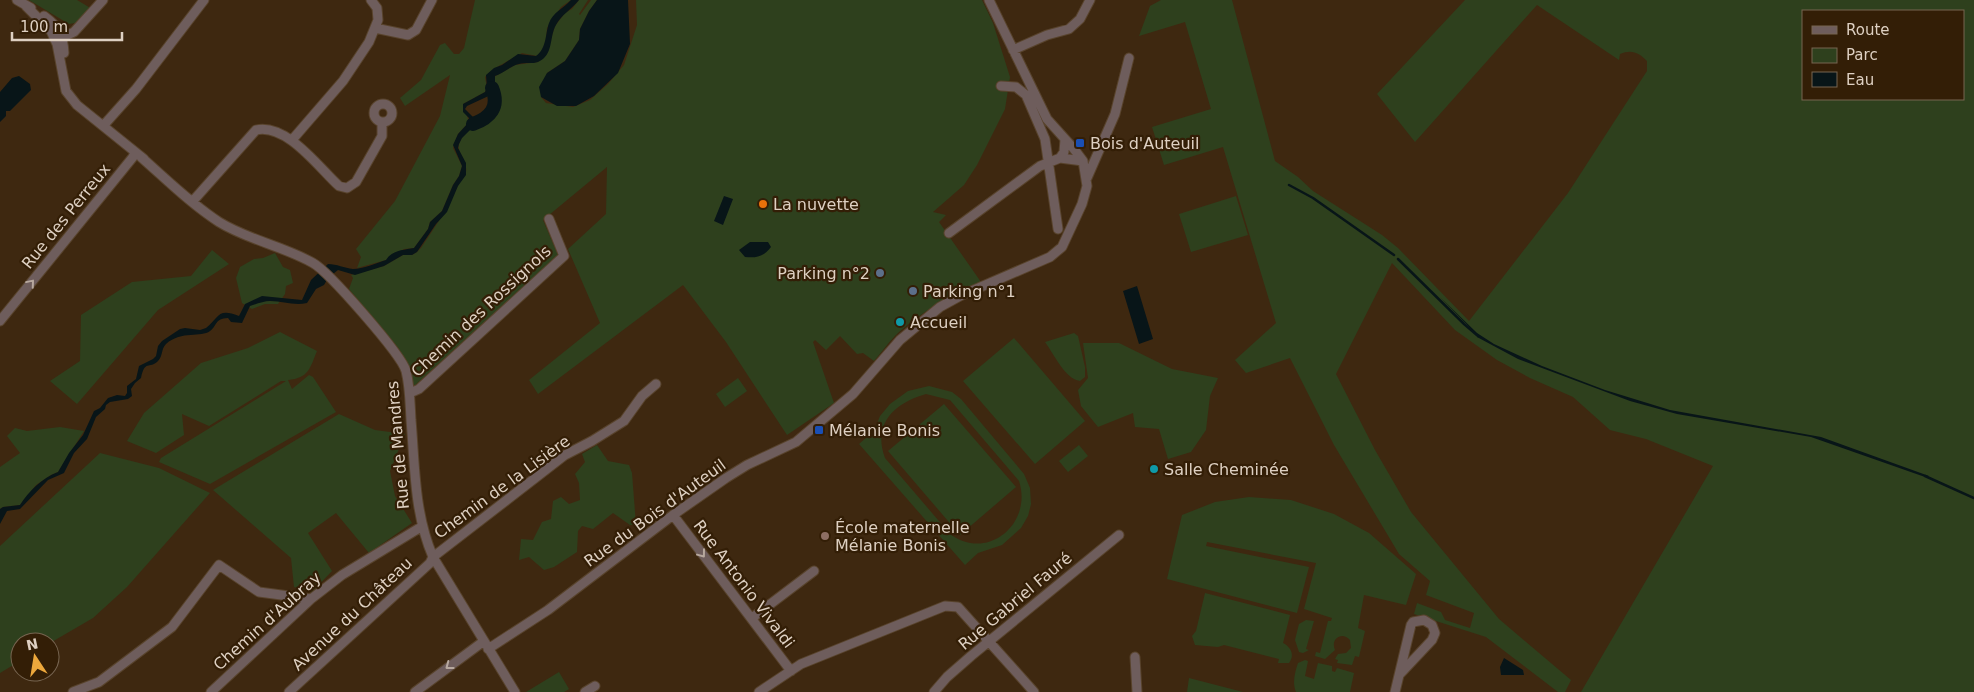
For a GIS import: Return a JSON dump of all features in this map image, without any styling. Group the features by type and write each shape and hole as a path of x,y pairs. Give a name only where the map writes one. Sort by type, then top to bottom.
{"street":[{"name":"Rue de Mandres","path":"17,0 47,18 63,37 63,76"},
{"path":"63,37 74,32 103,0"},
{"path":"103,126 136,90 204,0"},
{"path":"292,140 343,81 369,42 378,20 377,8 372,0"},
{"path":"375,28 408,35 416,30 432,0"},
{"path":"989,0 1047,119 1083,161 1087,178"},
{"path":"1013,50 1047,35 1069,29 1080,19 1090,0"},
{"name":"Rue de Mandres","path":"26,6 51,31 58,44 66,91 77,105 193,199 217,221 236,232 312,262 340,287 402,361 406,370 410,393 421,527 433,557 516,692"},
{"path":"1087,178 1115,114 1129,58"},
{"path":"1001,86 1016,87 1026,95 1045,138 1058,229"},
{"path":"193,199 256,130 264,128 292,140 339,186 347,188 356,182 382,136 382,122"},
{"path":"1060,158 1064,152 1065,139"},
{"name":"Rue des Perreux","path":"0,321 62,247 133,157 138,154"},
{"path":"948,233 1049,161 1060,158 1083,161"},
{"name":"Rue du Bois d'Auteuil","path":"415,692 486,645 548,610 673,514 747,465 796,442 853,394 900,340 940,307 1058,253 1082,204 1087,186 1087,178"},
{"name":"Chemin des Rossignols","path":"410,393 419,389 564,256 549,219"},
{"name":"Chemin de la Lisière","path":"433,557 565,455 592,442 624,421 642,396 656,384"},
{"name":"Rue Antonio Vivaldi","path":"673,514 791,671"},
{"name":"Chemin d'Aubray","path":"211,692 311,599 342,575 421,527"},
{"name":"Rue Gabriel Fauré","path":"934,692 947,677 989,641 1119,535"},
{"name":"Avenue du Château","path":"289,692 430,563 433,557"},
{"path":"73,692 99,682 172,627 219,565 259,592 311,599"},
{"path":"752,618 814,571"},
{"path":"759,692 800,664 945,606 958,607 1034,692"},
{"path":"1395,692 1413,622 1424,620 1432,625 1435,633 1432,640 1400,674"},
{"path":"1135,657 1137,692"},
{"path":"585,692 595,686"}],"green space":[{"path":"29,0 77,0 92,9 75,23 69,24"},
{"path":"475,0 571,0 561,7 547,28 546,41 541,53 537,56 522,53 498,67 485,77 487,88 485,92 463,104 469,122 458,134 453,148 462,166 459,176 442,211 430,222 428,229 414,248 404,249 386,260 357,268 361,257 356,249 395,201 440,116 450,75 405,106 400,98 421,80 440,45 445,43 454,54 459,54 464,48"},
{"path":"579,0 588,0 580,15 591,0 597,0 580,29 579,40 565,61 547,73 541,97 546,103 573,107 590,100 608,84 624,65 637,25 636,0 982,0 993,23 1010,77 1005,109 977,165 964,185 933,212 946,215 939,222 981,282 949,297 908,324 874,361 863,353 857,354 840,336 826,350 815,340 813,342 834,403 787,435 726,342 683,285 538,394 529,380 600,323 568,249 606,214 607,167 543,220 558,255 413,387 399,349 349,289 353,278 351,275 384,266 403,255 412,255 421,248 446,210 465,174 465,164 459,150 459,144 463,136 486,121 495,110 497,97 494,77 515,65 538,62 546,55 555,26"},
{"path":"1161,0 1232,0 1275,161 1298,177 1313,191 1382,235 1398,248 1469,321 1568,193 1647,71 1647,61 1632,52 1620,54 1619,60 1537,5 1415,142 1377,94 1465,0 1974,0 1974,692 1581,692 1713,466 1646,439 1610,430 1573,397 1530,378 1497,360 1455,330 1392,263 1336,374 1375,450 1411,512 1499,619 1571,680 1565,692 1558,692 1486,637 1414,614 1417,603 1441,612 1445,620 1470,628 1474,613 1426,595 1430,581 1399,554 1334,445 1290,358 1246,373 1235,360 1276,323 1223,147 1164,165 1152,127 1211,109 1185,22 1139,36 1150,6"},
{"path":"1236,196 1248,235 1191,252 1179,214"},
{"path":"212,250 229,264 158,310 77,404 50,381 80,361 81,315 132,282 191,276"},
{"path":"275,253 283,267 290,270 293,283 286,286 285,294 278,304 265,304 252,309 242,303 236,278 240,267 254,259 263,258"},
{"path":"280,332 317,351 305,374 288,380 292,389 309,375 313,377 336,412 210,484 159,462 161,458 286,381 281,381 209,426 182,414 184,435 156,453 127,441 144,413 201,363 248,348"},
{"path":"1074,333 1078,336 1085,367 1085,377 1080,381 1069,376 1045,342"},
{"path":"1014,338 1085,421 1035,464 963,381"},
{"path":"1083,343 1119,343 1172,369 1218,378 1210,396 1206,430 1191,452 1168,459 1159,429 1135,427 1133,413 1098,427 1081,406 1078,390 1088,378"},
{"path":"738,378 747,391 725,407 716,394"},
{"path":"929,386 952,392 961,399 1024,474 1030,488 1031,504 1028,516 1021,528 1002,545 978,553 965,565 859,444 874,431 880,416 890,404 908,391","holes":["926,394 950,400 1019,481 1022,497 1019,511 1013,524 1004,534 992,541 978,544 964,542 950,534 885,458 882,446 884,425 896,409"]},
{"path":"944,404 1016,487 960,535 888,451"},
{"path":"339,414 375,430 405,434 390,471 395,496 412,523 369,553 336,513 308,533 332,571 312,592 294,587 291,558 213,490"},
{"path":"60,427 84,431 58,472 36,485 20,505 0,509 0,467 20,453 7,436 15,428 27,431"},
{"path":"597,445 608,461 629,465 632,473 636,525 630,525 613,513 593,529 582,526 578,531 577,552 554,567 544,570 529,557 519,560 521,539 533,540 542,522 551,519 553,501 561,497 569,504 580,500 579,483 575,474 585,462 582,454"},
{"path":"1079,445 1088,456 1068,472 1059,461"},
{"path":"100,453 159,468 210,493 127,587 93,618 60,637 60,632 10,632 10,667 0,673 0,546"},
{"path":"1249,497 1291,500 1334,514 1369,533 1416,574 1406,605 1364,595 1358,628 1365,631 1359,657 1355,656 1352,665 1337,663 1338,660 1335,659 1338,654 1346,653 1351,648 1350,640 1344,636 1340,636 1335,640 1335,650 1325,659 1315,656 1316,652 1320,653 1328,621 1331,621 1332,618 1304,609 1316,563 1207,542 1206,546 1309,567 1297,613 1167,579 1182,515 1215,502"},
{"path":"1205,593 1290,615 1283,643 1291,652 1292,657 1289,663 1278,663 1279,659 1224,645 1218,647 1195,645 1192,636 1196,631"},
{"path":"1306,620 1314,621 1306,649 1309,650 1303,653 1299,652 1295,640 1299,624"},
{"path":"1305,660 1308,661 1305,676 1314,679 1318,663 1332,666 1332,671 1335,672 1337,668 1354,673 1350,692 1296,692 1294,681 1296,670 1298,663"},
{"path":"559,672 569,689 564,692 526,692"},
{"path":"1189,678 1243,692 1187,692"}],"water":[{"path":"571,0 579,0 558,21 547,55 536,63 516,65 495,76 495,93 467,106 465,109 474,118 476,124 462,138 458,148 466,163 466,175 458,186 447,212 436,224 417,252 412,255 403,255 384,266 355,275 338,270 328,278 324,285 316,289 307,303 270,301 260,303 250,306 242,323 231,322 228,318 218,321 206,333 178,337 172,340 164,346 158,361 144,369 141,378 131,389 132,396 128,399 110,402 96,417 87,439 74,453 64,473 48,480 20,509 7,511 0,524 0,509 20,505 36,486 58,472 69,453 83,435 94,411 100,408 108,398 117,395 125,396 127,386 136,379 139,366 153,359 162,341 180,329 200,330 206,328 222,313 239,316 245,304 262,296 302,300 311,280 328,264 353,269 361,268 386,260 395,252 414,248 428,229 430,222 442,211 459,176 462,166 453,145 458,134 469,122 469,118 463,112 463,104 485,92 487,88 486,75 494,68 518,54 536,56 540,53 551,19"},
{"path":"597,0 628,0 630,44 618,73 594,96 576,106 557,106 541,97 539,87 547,73 565,61 579,40 580,29"},
{"path":"19,76 30,84 31,90 10,111 6,111 6,116 0,122 0,92 12,78"},
{"path":"724,196 733,199 723,225 714,221"},
{"path":"750,242 768,242 771,247 760,256 745,257 739,250"},
{"path":"1137,286 1153,339 1139,344 1123,291"},
{"path":"1440,297 1477,333 1494,344 1542,366 1605,390 1670,410 1821,437 1929,476 1925,477 1811,437 1677,414 1630,401 1518,359 1477,337"},
{"path":"1504,658 1523,670 1524,675 1501,675 1500,667"}],"waterway":[{"path":"473,124 484,119 492,111 495,101 492,88"},
{"path":"1289,185 1313,198 1394,255"},
{"path":"1398,259 1478,336"},
{"path":"1925,476 1974,498"}],"place":[{"name":"Bois d'Auteuil","path":"1080,143"},
{"name":"La nuvette","path":"763,204"},
{"name":"Parking n°2","path":"880,273"},
{"name":"Parking n°1","path":"913,291"},
{"name":"Accueil","path":"900,322"},
{"name":"Mélanie Bonis","path":"819,430"},
{"name":"Salle Cheminée","path":"1154,469"},
{"name":"École maternelle Mélanie Bonis","path":"825,536"}]}
